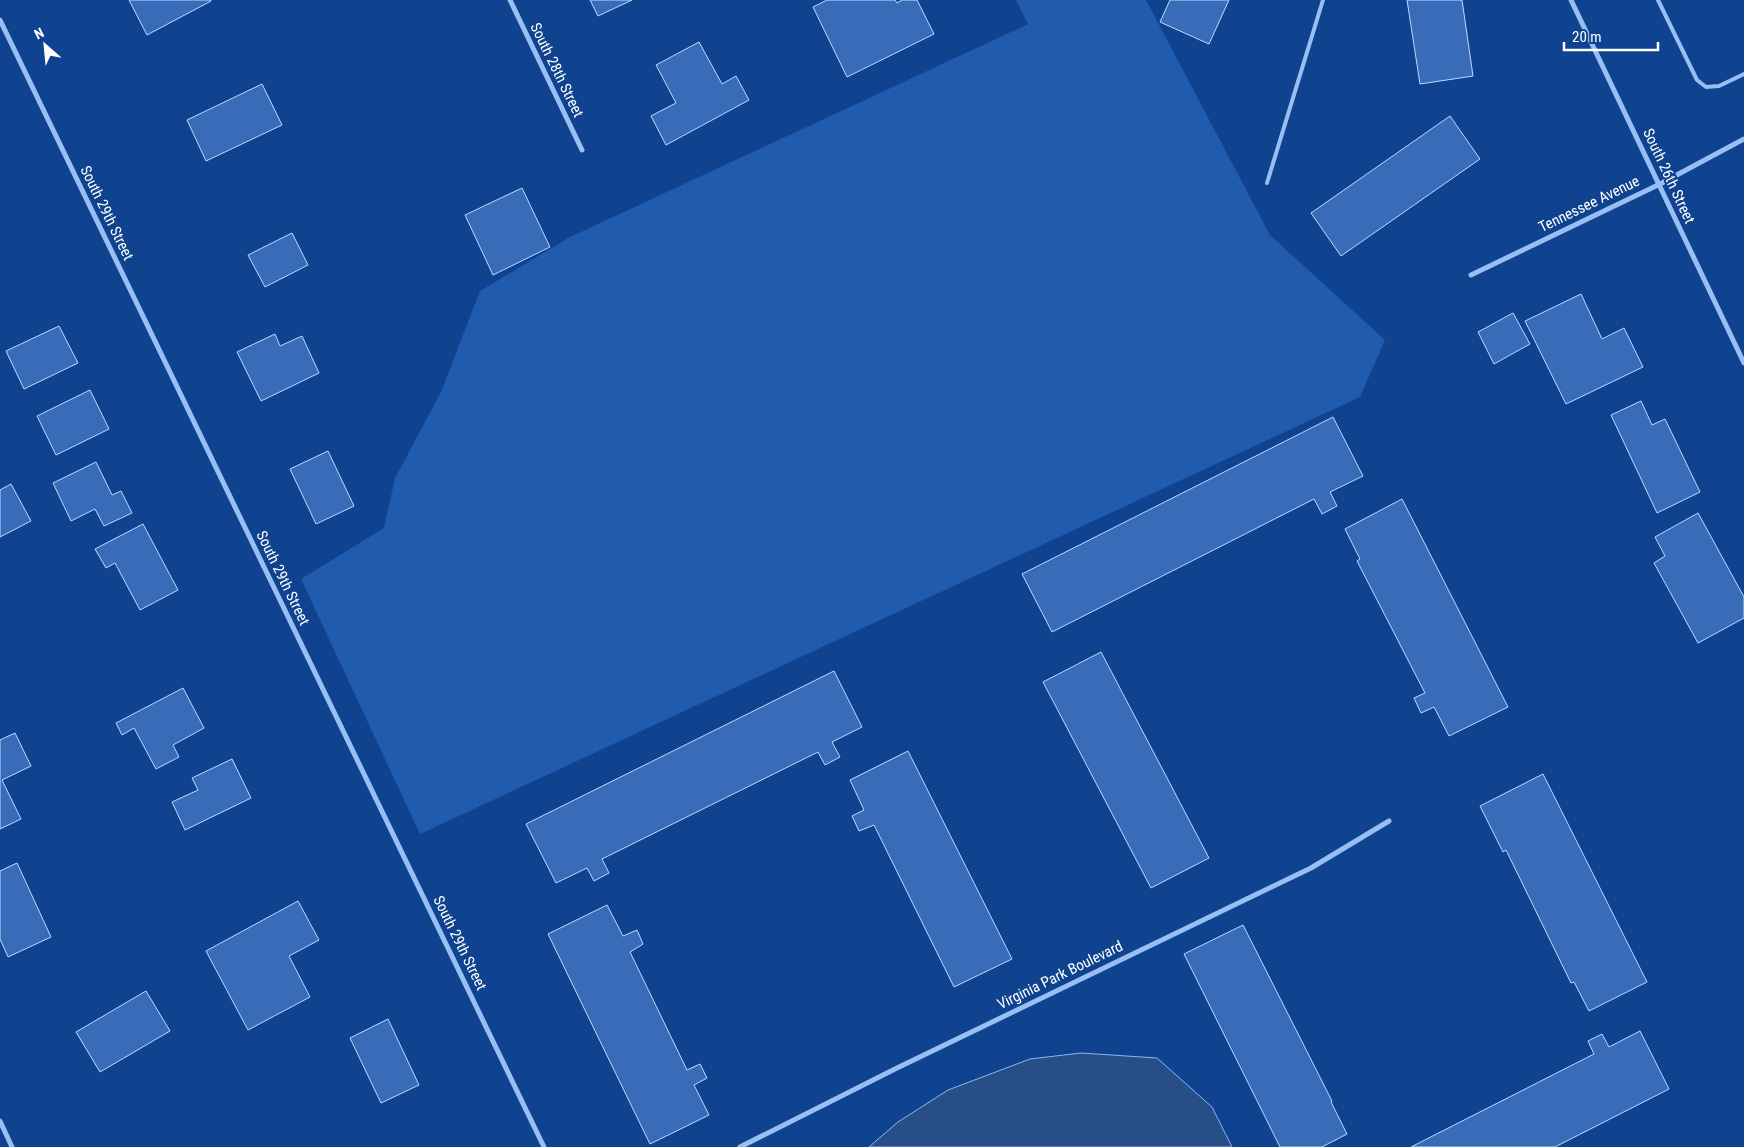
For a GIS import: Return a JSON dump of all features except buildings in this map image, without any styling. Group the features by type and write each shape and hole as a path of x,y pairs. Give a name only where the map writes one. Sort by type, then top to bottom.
{"street":[{"name":"South 28th Street","path":"510,0 582,150"},
{"name":"South 26th Street","path":"1571,0 1744,363"},
{"name":"South 29th Street","path":"0,20 544,1147"},
{"name":"Tennessee Avenue","path":"1471,275 1660,184 1744,139"},
{"name":"Virginia Park Boulevard","path":"740,1147 897,1068 1311,868 1389,821"},
{"path":"0,1121 12,1147"}],"lane":[{"path":"1267,183 1323,0"},
{"path":"1658,0 1697,80 1706,87 1712,87 1719,86 1742,75 1744,82"}],"shaded area":[{"path":"1016,0 1146,0 1270,235 1385,340 1360,397 420,834 301,579 384,528 395,478 441,392 480,291 570,237 1028,24"},
{"path":"1081,1053 1157,1058 1212,1107 1232,1147 869,1147 898,1122 948,1090 1030,1059"}]}
